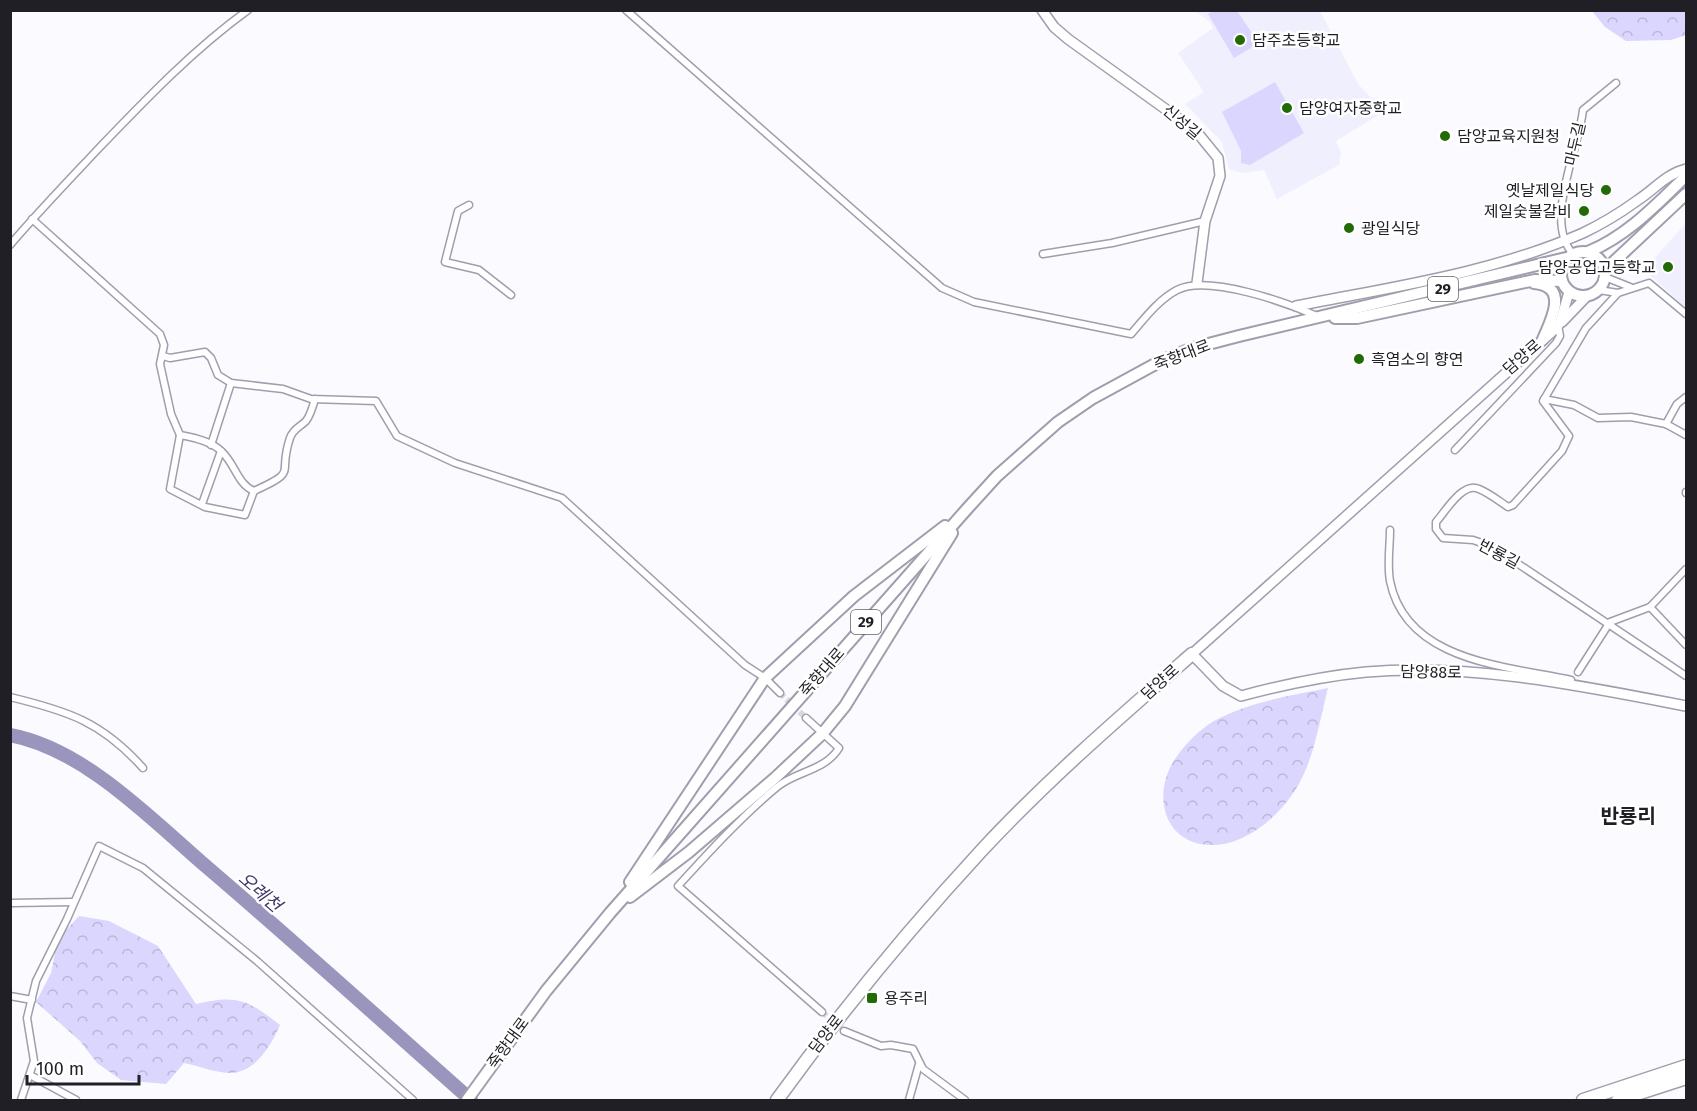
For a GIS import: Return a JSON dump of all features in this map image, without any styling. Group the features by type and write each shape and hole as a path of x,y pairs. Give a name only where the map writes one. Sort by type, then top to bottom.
{"highway":[{"name":"담양로","path":"777,1101 851,1002 983,849 1084,750 1192,654"},
{"path":"1583,1101 1686,1066"},
{"path":"1618,1101 1686,1078"}],"main road":[{"name":"신성길","path":"1042,10 1054,27 1196,131 1218,158 1220,176 1205,221 1197,283"},
{"path":"1296,306 1469,272 1564,240 1606,221 1638,200 1673,172 1686,168"},
{"path":"1686,176 1628,231 1614,241 1588,252 1570,256 1560,273 1561,281 1569,292 1587,296 1599,290 1605,274 1686,195"},
{"path":"1588,252 1599,258 1605,274"},
{"name":"죽향대로","path":"467,1101 502,1051 610,912 997,476 1058,422 1127,378 1193,348 1570,256"},
{"name":"죽향대로","path":"1320,317 1357,318 1518,283 1548,279 1561,281"},
{"path":"1518,283 1542,285 1555,298 1555,312 1543,339"},
{"path":"1559,324 1569,292"},
{"name":"담양로","path":"1192,654 1543,339 1587,296"},
{"path":"610,912 765,678 854,596 966,510"},
{"path":"610,912 689,852 822,734 845,706 966,510"},
{"name":"담양88로","path":"1192,654 1223,686 1241,696 1332,676 1369,672 1435,671 1500,676 1636,696 1686,706"}],"street":[{"path":"10,245 155,90 211,39 248,10"},
{"path":"626,10 942,288 974,302 1131,334 1158,303 1178,290 1197,283 1265,297 1296,306 1320,317"},
{"name":"마두길","path":"1570,256 1564,240 1561,209 1580,132 1582,110 1616,83"},
{"path":"469,205 458,211 445,262 479,270 511,295"},
{"path":"32,219 160,334 164,345 160,364 171,414 180,435 170,489 226,513 245,515 254,491 279,480 284,475 290,439 294,430 307,420 315,399"},
{"path":"1043,254 1112,243 1205,221"},
{"path":"1605,274 1630,287"},
{"path":"1686,314 1649,283 1630,287 1618,293 1586,328 1544,399 1574,405 1598,418 1631,417 1666,424 1686,435"},
{"path":"1599,290 1618,293"},
{"path":"1455,450 1556,343 1560,336 1559,324"},
{"path":"163,356 170,358 205,352 213,361 218,375 231,383 283,388 315,399 376,400 397,436 455,463 562,498 745,665 765,678 780,693"},
{"path":"211,445 231,383"},
{"path":"1666,424 1677,404 1686,397"},
{"name":"반룡길","path":"1544,399 1547,408 1569,436 1562,451 1513,505 1508,507 1478,487 1470,488 1459,495 1436,522 1436,529 1443,538 1473,540 1493,547 1610,622 1686,676"},
{"path":"180,435 211,445 221,451 243,486 254,491"},
{"path":"202,504 221,451"},
{"path":"1390,530 1390,581 1398,603 1420,632 1438,645 1471,659 1636,696"},
{"path":"1578,672 1610,622 1650,607 1686,569"},
{"path":"1650,607 1686,645"},
{"path":"10,696 50,706 103,730 143,768"},
{"path":"806,718 839,748 831,759 778,786 678,886 822,1012"},
{"path":"21,1101 34,1061 27,1018 39,972 99,846 143,868 257,961 413,1101"},
{"path":"10,903 73,902"},
{"path":"10,996 32,999"},
{"path":"844,1031 881,1046 891,1045 913,1049 919,1064 965,1101"},
{"path":"909,1101 919,1064"},
{"path":"30,1075 76,1101"}],"shaded area":[{"name":"담양여자중학교","path":"1195,11 1320,11 1358,84 1370,97 1389,104 1385,111 1336,141 1341,153 1339,165 1277,199 1264,170 1242,173 1229,169 1222,142 1185,104 1204,92 1178,53 1213,28 1209,21"},
{"name":"담양공업고등학교","path":"1686,223 1686,308 1648,273 1651,262"}],"green space":[{"path":"1213,11 1237,11 1259,43 1234,58 1208,14"},
{"path":"1592,11 1686,11 1686,35 1671,40 1626,41 1605,27"},
{"path":"1275,82 1304,133 1250,165 1241,163 1241,151 1222,112"},
{"path":"1328,688 1306,768 1294,792 1278,812 1257,829 1234,841 1208,845 1192,842 1180,835 1171,825 1166,813 1163,800 1164,786 1175,759 1193,738 1227,714 1270,700"},
{"path":"79,916 109,921 158,946 196,1004 222,1000 241,1001 280,1025 262,1056 248,1068 231,1073 184,1063 166,1084 121,1080 97,1063 80,1041 36,1002 51,973 58,939"}],"waterway":[{"name":"오례천","path":"10,735 38,743 65,755 116,789 274,925 471,1100"}],"tunnel":[{"path":"780,693 806,718"},
{"path":"822,1012 844,1031"}],"place":[{"name":"담주초등학교","path":"1240,40"},
{"name":"담양여자중학교","path":"1287,108"},
{"name":"담양교육지원청","path":"1445,136"},
{"name":"옛날제일식당","path":"1606,190"},
{"name":"제일숯불갈비","path":"1584,211"},
{"name":"광일식당","path":"1349,228"},
{"name":"담양공업고등학교","path":"1668,267"},
{"name":"흑염소의 향연","path":"1359,359"},
{"name":"용주리","path":"872,998"}],"district":[{"name":"반룡리","path":"1628,816"}]}
